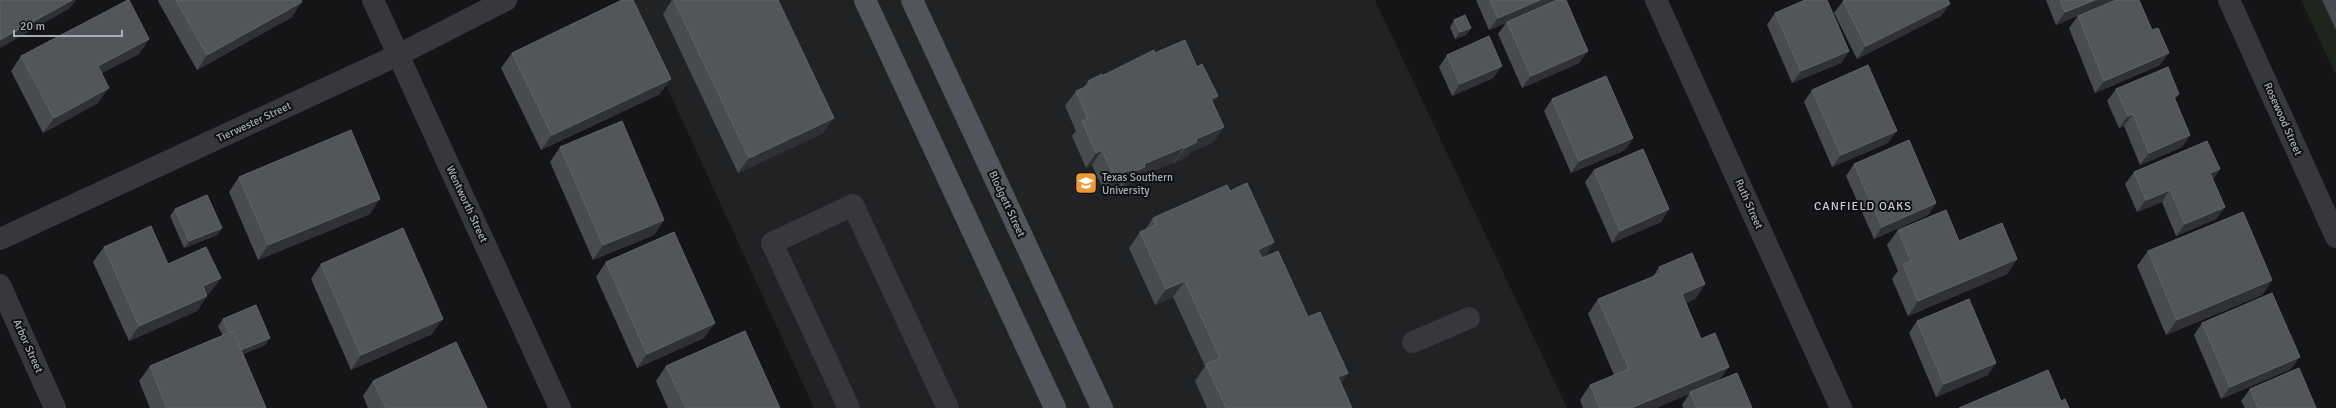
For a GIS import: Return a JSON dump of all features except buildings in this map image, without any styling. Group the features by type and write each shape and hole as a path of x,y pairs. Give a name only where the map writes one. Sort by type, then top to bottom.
{"main road":[{"path":"865,0 1055,408"},
{"name":"Blodgett Street","path":"912,0 1102,408"}],"street":[{"name":"Wentworth Street","path":"373,0 560,408"},
{"name":"Tierwester Street","path":"0,239 398,55 506,0"},
{"name":"Ruth Street","path":"1656,0 1842,408"},
{"name":"Rosewood Street","path":"2229,0 2336,237"},
{"path":"849,408 772,243 853,205 948,408"},
{"name":"Arbor Street","path":"0,285 55,408"},
{"path":"1413,342 1469,318"}],"shaded area":[{"name":"Texas Southern University","path":"627,0 1375,0 1567,408 814,408"},
{"path":"2301,0 2322,0 2336,30 2336,75"}],"place":[{"name":"Texas Southern University","path":"1086,183"}],"district":[{"name":"CANFIELD OAKS","path":"1863,206"}]}
